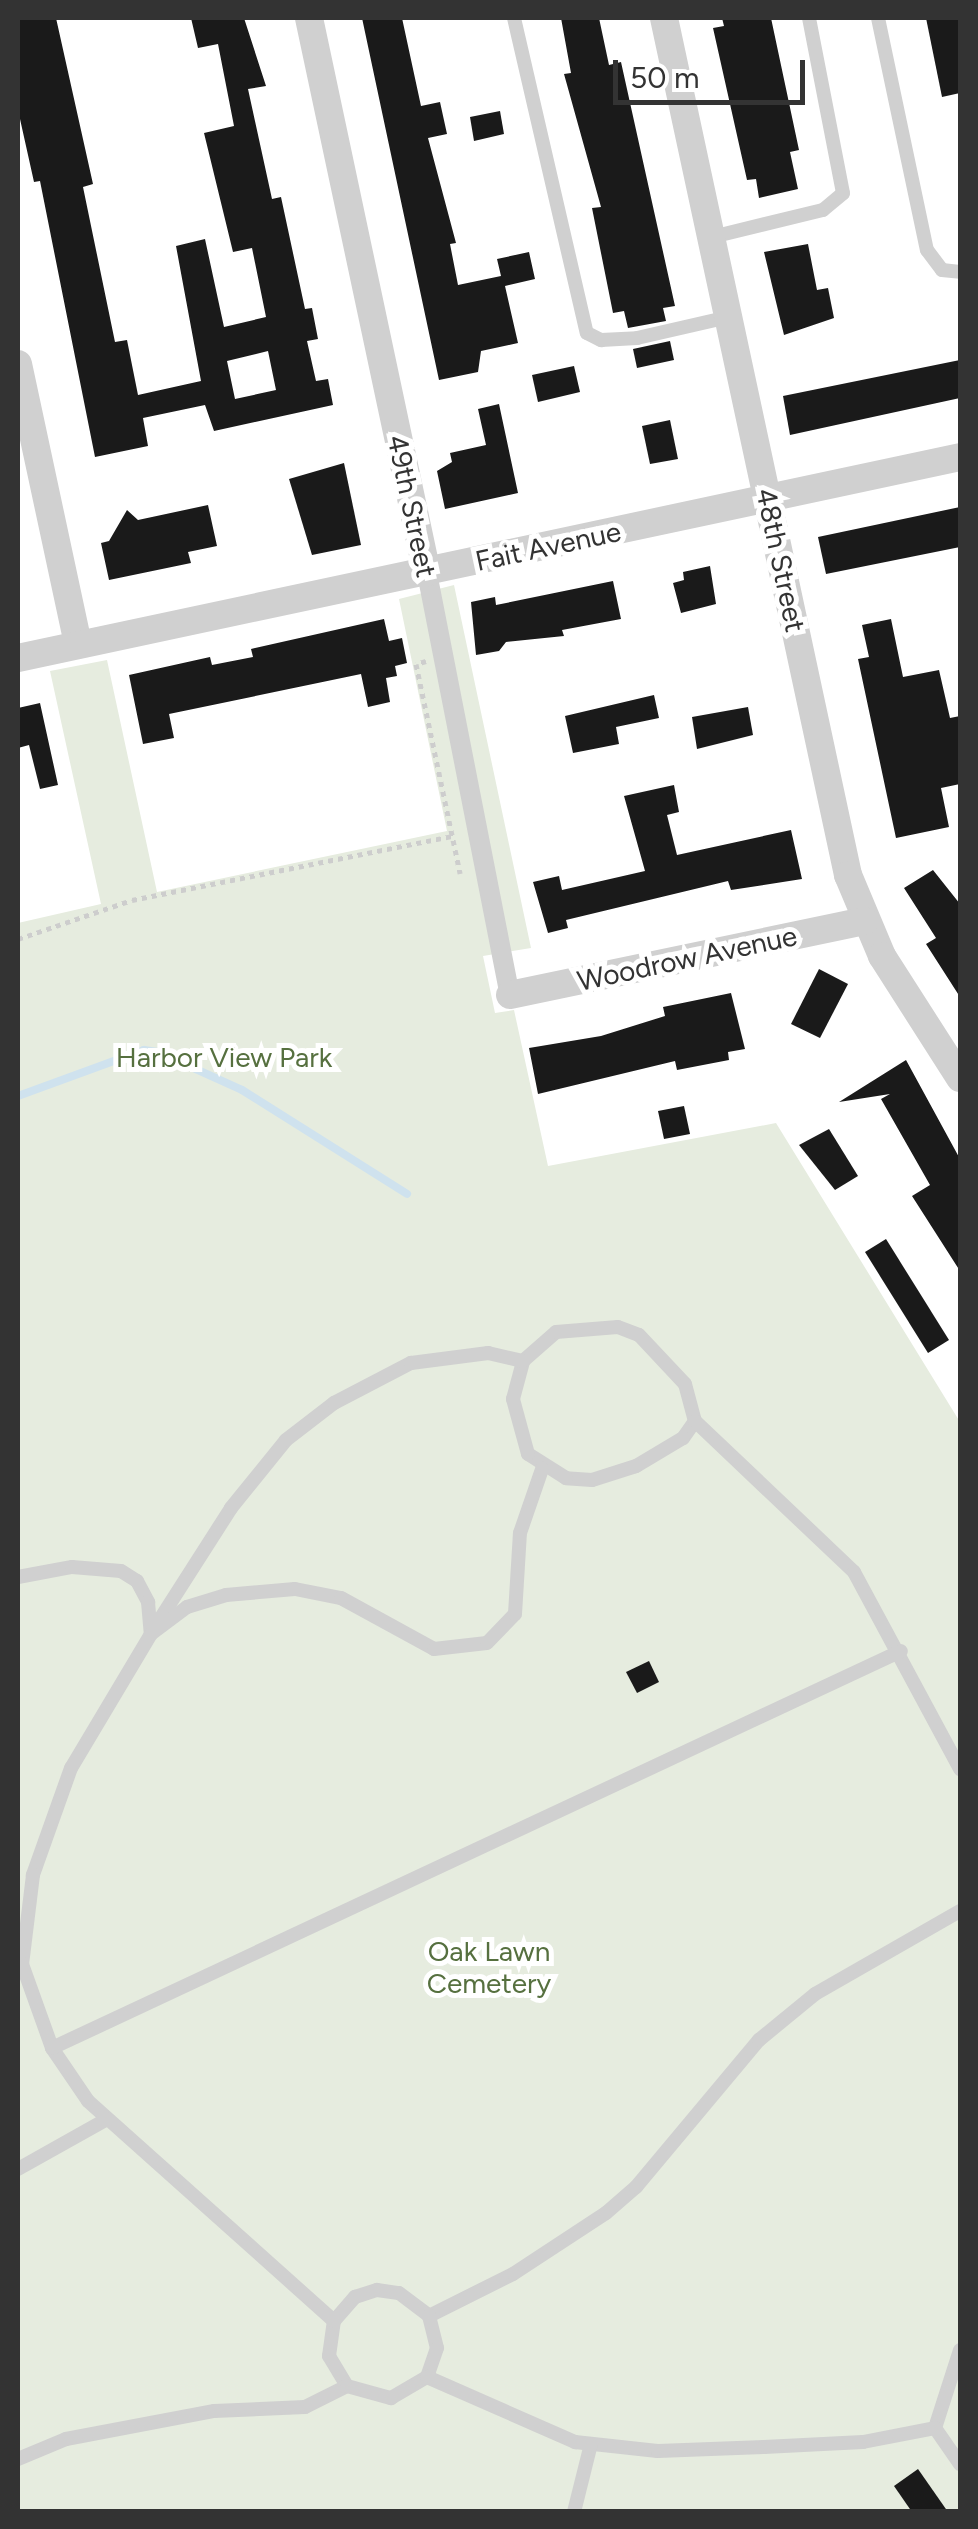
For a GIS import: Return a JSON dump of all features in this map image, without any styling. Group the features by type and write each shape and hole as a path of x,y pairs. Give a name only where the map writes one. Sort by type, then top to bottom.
{"street":[{"name":"49th Street","path":"309,18 427,573 510,995"},
{"name":"48th Street","path":"664,18 838,835 864,920 960,1078"},
{"path":"18,364 78,645"},
{"name":"Fait Avenue","path":"18,658 960,457"},
{"name":"Woodrow Avenue","path":"510,995 864,920"}],"lane":[{"path":"514,18 587,333 617,340 729,317"},
{"path":"712,237 823,210 843,193 808,18"},
{"path":"878,18 926,250 942,270 960,272"},
{"path":"695,1421 661,1454 614,1475 566,1478 542,1468 528,1454 513,1399 522,1361 556,1332 618,1327 639,1335 669,1362 685,1384 695,1421 829,1543 901,1652 960,1769"},
{"path":"334,2320 107,2119 52,2048 21,1981 27,1906 71,1768 232,1508 286,1440 334,1403 411,1363 488,1353 522,1361"},
{"path":"151,1634 187,1607 226,1594 295,1589 340,1598 434,1649 487,1643 515,1614 520,1533 542,1468"},
{"path":"18,1577 72,1567 121,1571 138,1581 148,1602 151,1634"},
{"path":"52,2048 901,1652"},
{"path":"429,2316 513,2274 606,2212 636,2187 760,2040 830,1984 960,1911"},
{"path":"18,2169 107,2119"},
{"path":"18,2458 66,2439 196,2415 305,2406 347,2386 390,2398 427,2377 437,2348 429,2316 400,2293 377,2290 355,2297 334,2320 329,2356 347,2386"},
{"path":"935,2428 960,2350"},
{"path":"427,2377 530,2427 591,2444 658,2451 864,2442 935,2428"},
{"path":"935,2428 960,2464"},
{"path":"574,2512 591,2444"}],"path":[{"path":"18,939 115,904 452,836"}],"green space":[{"name":"Oak Lawn Cemetery","path":"454,585 531,948 483,956 495,1013 514,1010 548,1166 776,1123 960,1422 960,2511 18,2511 18,923 101,904 50,671 107,660 157,892 447,831 399,599"}],"building":[{"path":"18,18 56,18 93,184 83,187 115,342 127,340 138,395 201,381 176,246 205,239 224,327 266,317 252,248 233,252 204,133 234,126 218,44 198,48 191,18 244,18 266,86 248,89 272,199 281,197 305,309 312,308 318,339 307,341 316,381 328,379 333,405 214,431 205,405 143,418 148,446 95,457 40,181 34,182 20,119","holes":["268,351 276,390 235,399 227,361"]},
{"path":"362,18 402,18 421,106 440,102 447,134 428,138 456,243 450,244 458,285 501,276 497,259 529,252 535,279 505,286 518,343 481,351 478,372 439,380"},
{"path":"561,18 599,18 609,65 621,62 675,306 663,308 666,321 628,328 624,311 613,313 592,208 601,207 564,74 571,73"},
{"path":"722,18 771,18 799,150 790,152 798,189 759,198 756,179 747,180 713,28 724,26"},
{"path":"926,18 960,18 960,93 942,97"},
{"path":"500,111 504,134 474,141 470,117"},
{"path":"808,244 817,290 828,288 834,318 784,335 764,252"},
{"path":"670,341 674,360 637,368 633,349"},
{"path":"960,360 960,398 790,435 783,396"},
{"path":"574,366 580,392 538,402 532,375"},
{"path":"499,404 518,493 445,509 437,471 452,462 450,453 486,445 478,409"},
{"path":"670,420 678,459 650,464 642,426"},
{"path":"344,463 361,545 312,555 289,479"},
{"path":"208,505 217,546 188,552 191,563 109,580 101,543 109,541 127,510 138,520"},
{"path":"960,507 960,547 826,574 818,537"},
{"path":"710,566 716,604 681,613 673,583 684,580 683,572"},
{"path":"613,581 621,619 562,630 564,636 506,642 499,651 476,655 471,602 495,597 496,605"},
{"path":"384,619 389,641 402,638 407,663 395,666 397,676 386,678 390,702 368,707 361,674 169,714 174,738 143,744 129,675 210,657 212,665 253,657 251,649"},
{"path":"891,619 903,677 939,670 950,718 960,716 960,784 941,788 949,827 896,838 858,659 869,657 862,625"},
{"path":"654,695 659,718 616,727 619,744 573,753 565,716"},
{"path":"40,703 58,785 40,789 29,745 18,748 18,708"},
{"path":"748,707 753,735 697,749 692,717"},
{"path":"674,785 679,812 667,815 677,855 791,830 802,879 731,890 728,881 566,920 568,928 548,933 533,882 559,876 562,890 645,871 624,796"},
{"path":"933,870 960,904 960,997 926,944 936,938 904,888"},
{"path":"819,969 848,984 820,1038 791,1024"},
{"path":"731,993 745,1049 728,1052 729,1060 677,1070 675,1061 538,1094 529,1048 601,1036 665,1016 663,1007"},
{"path":"906,1060 960,1159 960,1271 912,1196 930,1185 881,1099 890,1094 839,1102"},
{"path":"684,1106 690,1134 664,1139 658,1111"},
{"path":"829,1129 858,1176 835,1190 799,1145"},
{"path":"886,1239 949,1340 928,1353 865,1252"},
{"path":"649,1661 659,1682 637,1693 626,1672"},
{"path":"918,2469 948,2512 912,2512 894,2486"}],"waterway":[{"path":"18,1096 144,1050 158,1052 242,1090 407,1194"}],"park label":[{"name":"Harbor View Park","path":"224,1057"}]}
